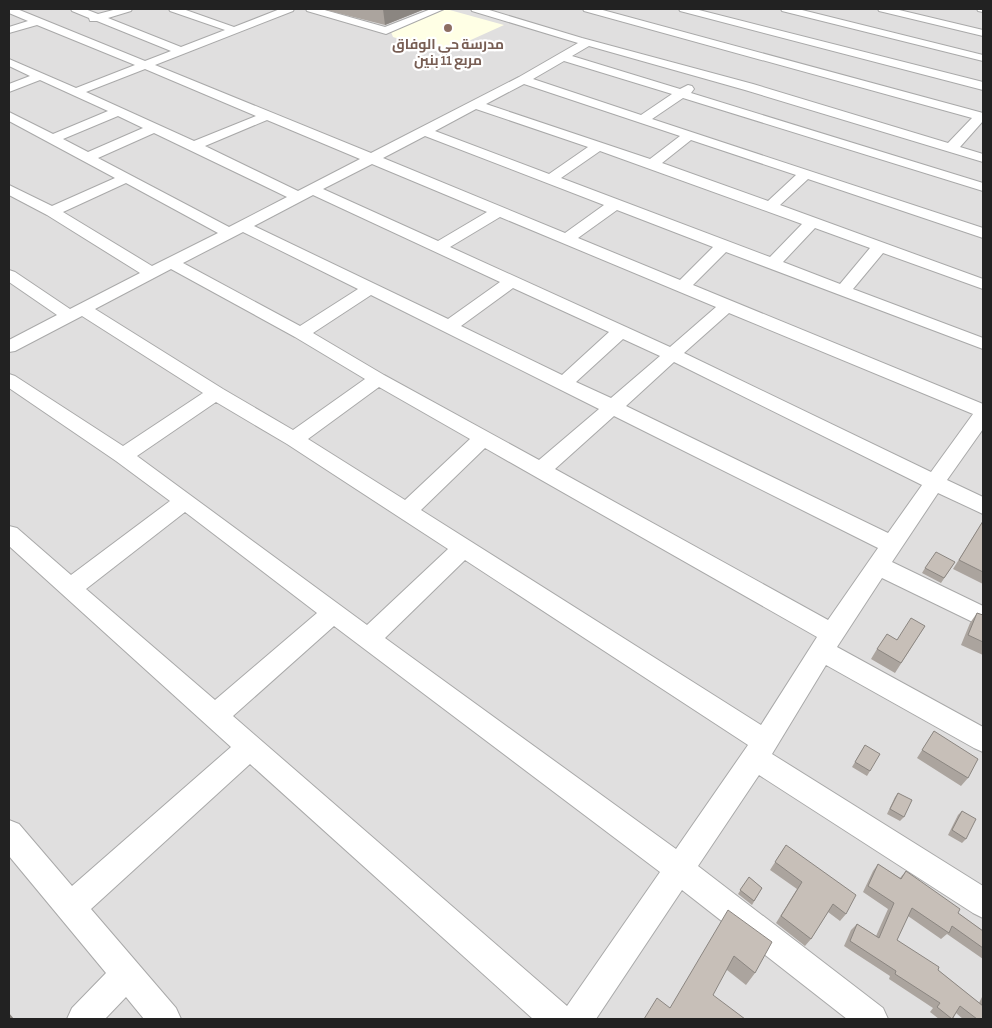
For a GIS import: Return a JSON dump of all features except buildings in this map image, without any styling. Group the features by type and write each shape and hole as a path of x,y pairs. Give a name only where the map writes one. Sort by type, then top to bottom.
{"street":[{"path":"9,9 567,239 681,288 983,411"},
{"path":"76,9 181,51"},
{"path":"60,30 127,9"},
{"path":"174,9 234,30"},
{"path":"311,9 386,31 439,9"},
{"path":"476,9 591,35 708,75 983,158"},
{"path":"588,9 982,117 951,148"},
{"path":"684,9 983,86"},
{"path":"786,9 846,24 934,33 983,33"},
{"path":"824,18 841,9"},
{"path":"883,9 926,19 934,33 980,54"},
{"path":"926,19 939,9"},
{"path":"76,92 283,10"},
{"path":"670,32 704,14"},
{"path":"9,347 523,80 563,57 591,35 620,18"},
{"path":"9,30 38,21"},
{"path":"712,43 743,24"},
{"path":"821,44 846,24"},
{"path":"563,57 983,187"},
{"path":"9,62 153,128 438,248 621,331 983,506"},
{"path":"863,84 890,62"},
{"path":"749,87 788,63"},
{"path":"642,119 708,75"},
{"path":"9,88 40,76"},
{"path":"925,101 951,78"},
{"path":"523,80 983,233"},
{"path":"476,105 652,164 983,284"},
{"path":"790,128 814,106"},
{"path":"54,138 117,112"},
{"path":"194,146 266,116"},
{"path":"9,117 54,138 126,178 371,288 894,545"},
{"path":"89,157 153,128"},
{"path":"424,131 983,344"},
{"path":"652,164 690,135"},
{"path":"550,179 598,146"},
{"path":"770,207 805,175"},
{"path":"52,212 126,178"},
{"path":"10,190 52,212 152,273"},
{"path":"567,239 615,204"},
{"path":"438,248 498,211"},
{"path":"773,263 812,222"},
{"path":"681,288 724,245"},
{"path":"843,290 880,247"},
{"path":"171,263 301,333 540,471 827,642 983,740"},
{"path":"9,275 294,439 463,549 983,903"},
{"path":"450,326 511,281"},
{"path":"301,333 371,288"},
{"path":"540,471 727,306"},
{"path":"564,383 621,331"},
{"path":"294,439 378,379"},
{"path":"9,380 123,456 185,501 368,639 680,869 872,1019"},
{"path":"123,456 216,393"},
{"path":"577,1019 760,750 827,642 934,483 983,415"},
{"path":"406,512 483,438"},
{"path":"71,588 185,501"},
{"path":"9,534 557,1019"},
{"path":"368,639 463,549"},
{"path":"879,566 983,617"},
{"path":"215,716 332,612"},
{"path":"70,908 250,747"},
{"path":"9,834 165,1019"},
{"path":"83,1019 126,975"}],"shaded area":[{"path":"9,9 983,9 983,1019 9,1019"},
{"name":"مدرسة حي الوفاق مربع 11 بنين","path":"446,9 504,25 442,53 393,37 391,32"}],"place":[{"name":"مدرسة حي الوفاق مربع 11 بنين","path":"448,28"}]}
